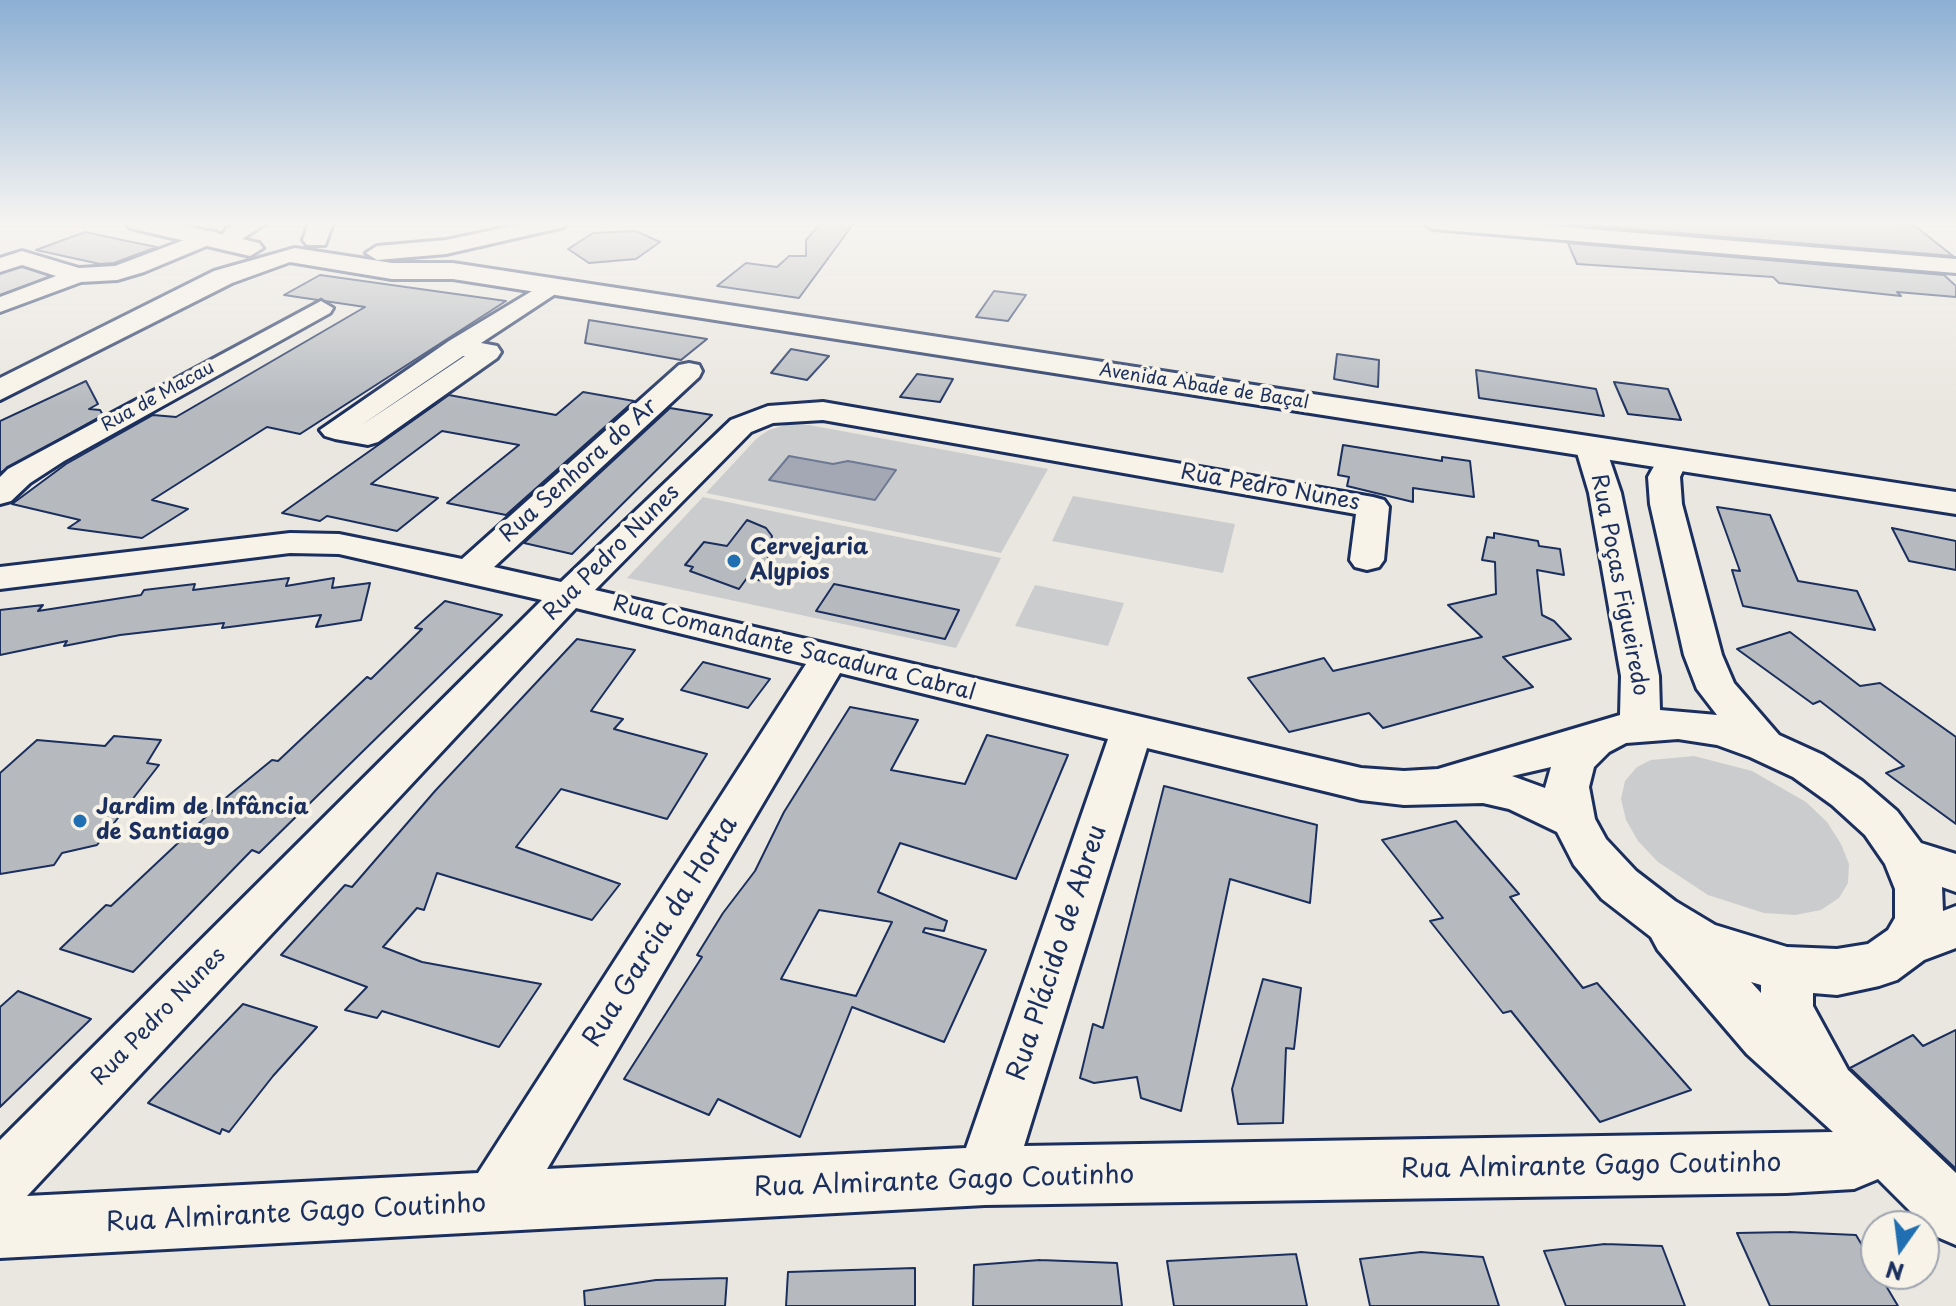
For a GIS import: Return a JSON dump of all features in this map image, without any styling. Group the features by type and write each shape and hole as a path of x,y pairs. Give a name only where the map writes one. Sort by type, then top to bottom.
{"main road":[{"path":"0,376 188,284"},
{"path":"0,390 209,284"},
{"name":"Avenida Abade de Baçal","path":"538,284 1956,503"}],"street":[{"path":"0,305 55,284"},
{"path":"458,347 488,352 368,436 335,430 458,347 552,286"},
{"name":"Rua de Macau","path":"0,494 19,476 53,455 321,308"},
{"name":"Rua Senhora do Ar","path":"469,571 689,371"},
{"name":"Rua Pedro Nunes","path":"0,1182 526,637 741,426 768,415 794,410 855,415 1373,507 1367,560"},
{"name":"Rua Poças Figueiredo","path":"1590,446 1605,493 1640,676 1640,725"},
{"path":"1673,459 1664,477 1666,504 1703,655 1717,689 1765,746"},
{"name":"Rua Comandante Sacadura Cabral","path":"0,578 290,543 339,544 469,571 828,660 1361,784 1404,788 1441,785 1518,794 1573,820"},
{"path":"0,551 41,572"},
{"name":"Rua Garcia da Horta","path":"493,1204 828,660"},
{"path":"1640,725 1707,729 1765,746 1808,766 1847,793 1881,823 1905,856 1919,889 1919,919 1906,945"},
{"name":"Rua Comandante Sacadura Cabral","path":"1441,785 1505,762 1594,741 1640,725"},
{"name":"Rua Plácido de Abreu","path":"985,1176 1132,730"},
{"path":"1594,741 1574,761 1567,787 1573,820 1590,852 1619,885 1658,916 1698,940 1742,958 1787,969 1837,972 1879,964 1906,945 1956,927"},
{"path":"1905,856 1956,873"},
{"path":"1658,916 1766,1036 1833,1093 1956,1215"},
{"path":"1787,969 1787,1010 1833,1093"},
{"name":"Rua Almirante Gago Coutinho","path":"0,1228 985,1176 1786,1164 1854,1160 1885,1145"}],"shaded area":[{"path":"0,284 41,284 0,300"},
{"path":"789,424 809,425 1048,469 1001,553 706,493 757,438 769,430"},
{"path":"789,456 833,464 848,461 896,470 875,500 769,480"},
{"path":"1073,496 1235,524 1223,573 1052,541"},
{"path":"703,497 1001,558 956,648 627,578"},
{"path":"1035,585 1124,603 1108,646 1015,626"},
{"path":"1694,756 1752,771 1806,802 1827,822 1849,864 1848,883 1839,898 1821,910 1795,915 1764,913 1708,895 1658,862 1638,841 1626,820 1621,799 1625,781 1637,767 1651,760"}],"building":[{"path":"304,284 384,284 506,301 300,434 267,427 152,500 188,509 142,538 68,528 80,520 12,504 66,464 153,415 176,417 365,307 284,295"},
{"path":"720,284 809,284 799,298 717,286"},
{"path":"1788,284 1956,286 1956,297 1897,292 1901,296"},
{"path":"994,291 1026,295 1008,321 976,317"},
{"path":"589,320 707,339 681,360 585,343"},
{"path":"791,349 829,356 807,380 771,373"},
{"path":"1337,354 1379,360 1378,387 1334,379"},
{"path":"1476,370 1596,389 1604,416 1479,398"},
{"path":"917,374 953,379 940,402 900,397"},
{"path":"86,381 98,404 89,409 100,410 103,415 0,473 0,421"},
{"path":"1614,382 1668,389 1681,420 1628,414"},
{"path":"583,392 634,401 506,515 447,503 519,445 442,431 371,484 438,498 397,531 327,516 320,521 282,513 449,395 556,415"},
{"path":"670,408 712,415 572,554 524,543"},
{"path":"1343,445 1442,461 1442,457 1470,461 1474,497 1413,488 1413,502 1347,486 1349,477 1338,475"},
{"path":"1717,507 1770,515 1798,581 1857,591 1875,630 1743,606 1732,570 1740,571"},
{"path":"747,520 766,528 772,536 768,558 785,585 747,578 739,589 690,571 693,567 685,565 704,542 727,546"},
{"path":"1892,528 1956,541 1956,570 1909,561"},
{"path":"1494,533 1538,541 1539,546 1560,549 1564,575 1537,570 1542,615 1554,621 1571,639 1503,657 1533,687 1383,728 1369,713 1289,732 1248,678 1324,658 1333,671 1482,637 1448,605 1496,594 1495,562 1482,560 1487,537 1494,538"},
{"path":"289,578 286,586 334,578 332,588 370,583 361,620 316,627 321,615 222,628 224,623 120,635 64,646 67,641 0,655 0,610 43,605 38,611 141,595 144,590 195,584 193,590"},
{"path":"834,584 959,610 945,639 816,611"},
{"path":"445,601 502,615 259,853 252,850 133,972 60,949 106,905 111,906 228,796 272,760 278,761 367,677 371,679 422,629 415,628"},
{"path":"1790,632 1860,686 1880,683 1956,737 1956,824 1886,773 1904,766 1820,701 1813,704 1737,649"},
{"path":"577,639 635,650 591,711 623,719 614,729 707,754 667,819 561,789 516,847 620,884 592,920 437,873 424,910 417,908 383,947 422,962 541,984 499,1047 382,1011 377,1018 345,1010 367,987 281,955 345,885 352,887 435,791"},
{"path":"703,662 770,679 748,708 681,690"},
{"path":"850,707 918,720 891,770 965,784 987,735 1068,755 1016,879 900,843 878,892 947,921 944,931 925,928 923,932 986,950 944,1042 852,1007 800,1137 718,1099 709,1115 624,1079 702,957 697,955 723,913 755,871 784,812","holes":["819,910 892,922 856,996 781,979"]},
{"path":"114,736 161,740 147,763 159,765 97,845 62,853 54,865 0,874 0,773 37,740 105,746"},
{"path":"1164,786 1317,825 1310,903 1230,879 1181,1111 1141,1098 1137,1077 1094,1083 1080,1078 1093,1024 1103,1028"},
{"path":"1456,821 1519,894 1510,897 1583,988 1597,983 1691,1090 1600,1122 1511,1011 1503,1013 1430,921 1443,918 1382,840"},
{"path":"1263,979 1301,988 1294,1049 1286,1048 1283,1123 1238,1124 1232,1089"},
{"path":"18,991 91,1019 0,1107 0,1007"},
{"path":"243,1004 317,1027 229,1132 222,1129 220,1134 148,1103"},
{"path":"1956,1030 1956,1169 1850,1068 1913,1035 1923,1046"},
{"path":"1737,1233 1856,1235 1860,1242 1860,1290 1889,1290 1898,1306 1770,1306"},
{"path":"1605,1244 1662,1246 1685,1306 1566,1306 1544,1251"},
{"path":"1421,1252 1483,1257 1499,1306 1370,1306 1360,1259"},
{"path":"1296,1254 1307,1306 1174,1306 1167,1261"},
{"path":"1040,1260 1117,1263 1122,1306 973,1306 974,1265"},
{"path":"915,1268 915,1306 786,1306 788,1272"},
{"path":"727,1278 725,1306 585,1306 584,1291 656,1280"}],"place":[{"name":"Cervejaria Alypios","path":"734,561"},
{"name":"Jardim de Infância de Santiago","path":"80,821"}]}
